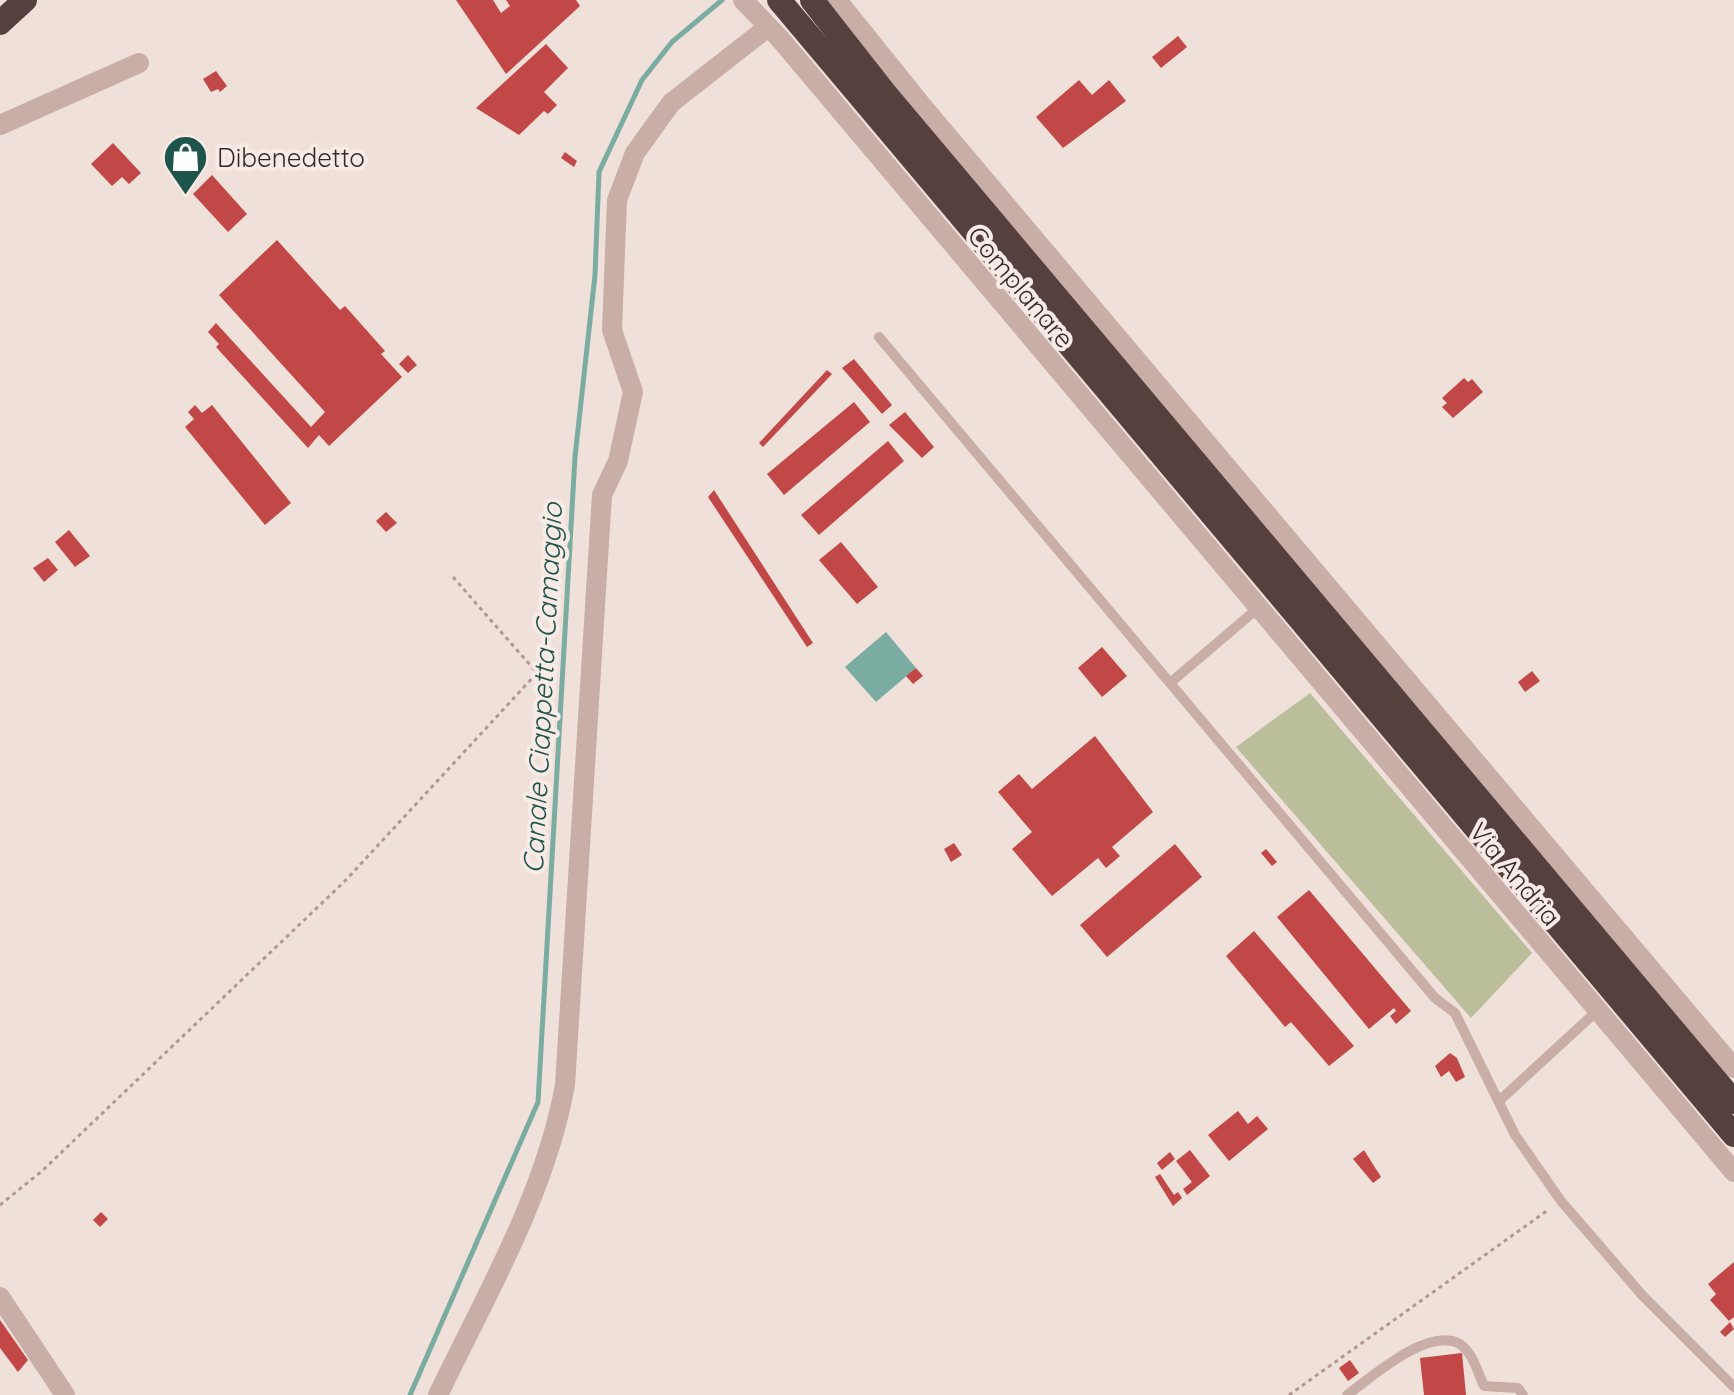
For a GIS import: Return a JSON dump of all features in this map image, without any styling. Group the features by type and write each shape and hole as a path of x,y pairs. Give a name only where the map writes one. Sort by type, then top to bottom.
{"highway":[{"path":"0,23 25,0"},
{"path":"779,0 1734,1135"},
{"path":"812,0 895,104 1734,1102"}],"street":[{"name":"Complanare","path":"743,0 1257,609"},
{"name":"Complanare","path":"837,0 1291,543"},
{"path":"438,1395 535,1191 556,1132 565,1085 602,495 618,461 633,392 612,330 617,200 635,153 671,103 768,27"},
{"path":"0,125 139,63"},
{"name":"Via Andria","path":"1291,543 1734,1068"},
{"name":"Via Andria","path":"1257,609 1734,1172"},
{"path":"0,1297 65,1395"}],"lane":[{"path":"879,337 1435,998 1455,1013 1515,1135 1561,1201 1642,1295 1734,1387"},
{"path":"1170,683 1257,609"},
{"path":"1499,1101 1597,1011"},
{"path":"1347,1395 1414,1348 1437,1340 1459,1343 1470,1355 1484,1386 1518,1388 1523,1395"}],"path":[{"path":"0,1205 42,1171 345,881 537,673 453,577"},
{"path":"1289,1395 1561,1201"}],"green space":[{"path":"1310,693 1532,953 1471,1018 1236,747"}],"water":[{"path":"886,632 916,668 876,702 845,667"}],"building":[{"path":"456,0 493,0 501,13 510,6 506,0 576,0 580,6 506,74"},
{"path":"1178,36 1187,47 1161,68 1152,57"},
{"path":"546,44 568,68 544,92 557,105 548,114 544,111 519,135 476,108"},
{"path":"216,71 227,86 220,92 218,89 211,92 203,79"},
{"path":"1079,80 1092,95 1109,80 1126,101 1063,148 1036,117"},
{"path":"113,143 141,173 129,184 122,177 112,186 91,164"},
{"path":"565,152 577,161 574,167 561,158"},
{"path":"212,175 247,214 228,232 193,194"},
{"path":"277,240 340,310 345,306 385,351 381,354 402,377 329,446 319,435 308,448 216,347 219,344 208,332 216,323 311,427 325,412 219,295"},
{"path":"408,355 417,365 408,373 399,364"},
{"path":"854,359 892,405 882,414 842,368"},
{"path":"827,370 832,374 763,447 759,443"},
{"path":"1464,378 1468,382 1472,379 1483,392 1453,418 1442,407 1447,403 1442,398"},
{"path":"854,402 870,422 784,495 767,474"},
{"path":"195,405 202,413 212,405 291,503 265,525 185,427 194,419 188,412"},
{"path":"905,412 934,447 922,458 889,425"},
{"path":"888,441 904,461 819,535 801,515"},
{"path":"714,490 813,643 807,647 708,497"},
{"path":"386,512 397,523 386,532 376,521"},
{"path":"69,530 90,556 75,567 55,542"},
{"path":"841,542 878,587 857,604 819,560"},
{"path":"48,558 58,570 44,582 33,568"},
{"path":"1102,647 1127,676 1102,697 1078,668"},
{"path":"916,668 923,676 913,684 906,676"},
{"path":"1532,671 1540,681 1525,692 1518,682"},
{"path":"1095,736 1153,812 1112,847 1120,856 1106,868 1098,858 1052,896 1012,849 1032,832 998,792 1019,774 1032,789"},
{"path":"954,843 962,855 951,862 944,849"},
{"path":"1175,844 1202,877 1107,957 1080,925"},
{"path":"1266,849 1277,862 1272,866 1261,853"},
{"path":"1309,890 1411,1011 1396,1024 1390,1016 1396,1011 1394,1008 1369,1029 1277,917"},
{"path":"1254,931 1354,1046 1329,1066 1291,1022 1285,1027 1226,956"},
{"path":"1450,1053 1457,1058 1465,1077 1456,1082 1449,1071 1441,1077 1435,1066"},
{"path":"1238,1111 1248,1124 1257,1116 1268,1129 1229,1161 1208,1135"},
{"path":"1190,1150 1210,1176 1187,1195 1183,1189 1192,1182 1176,1161"},
{"path":"1364,1150 1381,1177 1373,1183 1353,1159"},
{"path":"1170,1152 1175,1159 1162,1170 1157,1163"},
{"path":"1160,1174 1174,1195 1178,1192 1182,1198 1173,1206 1155,1177"},
{"path":"101,1212 108,1219 100,1227 93,1220"},
{"path":"1734,1262 1734,1317 1729,1321 1710,1300 1716,1294 1708,1284"},
{"path":"0,1320 28,1360 18,1372 0,1348"},
{"path":"1730,1322 1734,1329 1725,1337 1720,1332"},
{"path":"1462,1353 1466,1395 1424,1395 1420,1358"},
{"path":"1350,1360 1359,1373 1348,1381 1339,1368"}],"waterway":[{"name":"Canale Ciappetta-Camaggio","path":"410,1395 538,1102 575,457 595,275 599,172 642,80 672,42 722,0"}],"place":[{"name":"Dibenedetto","path":"186,196"}]}
